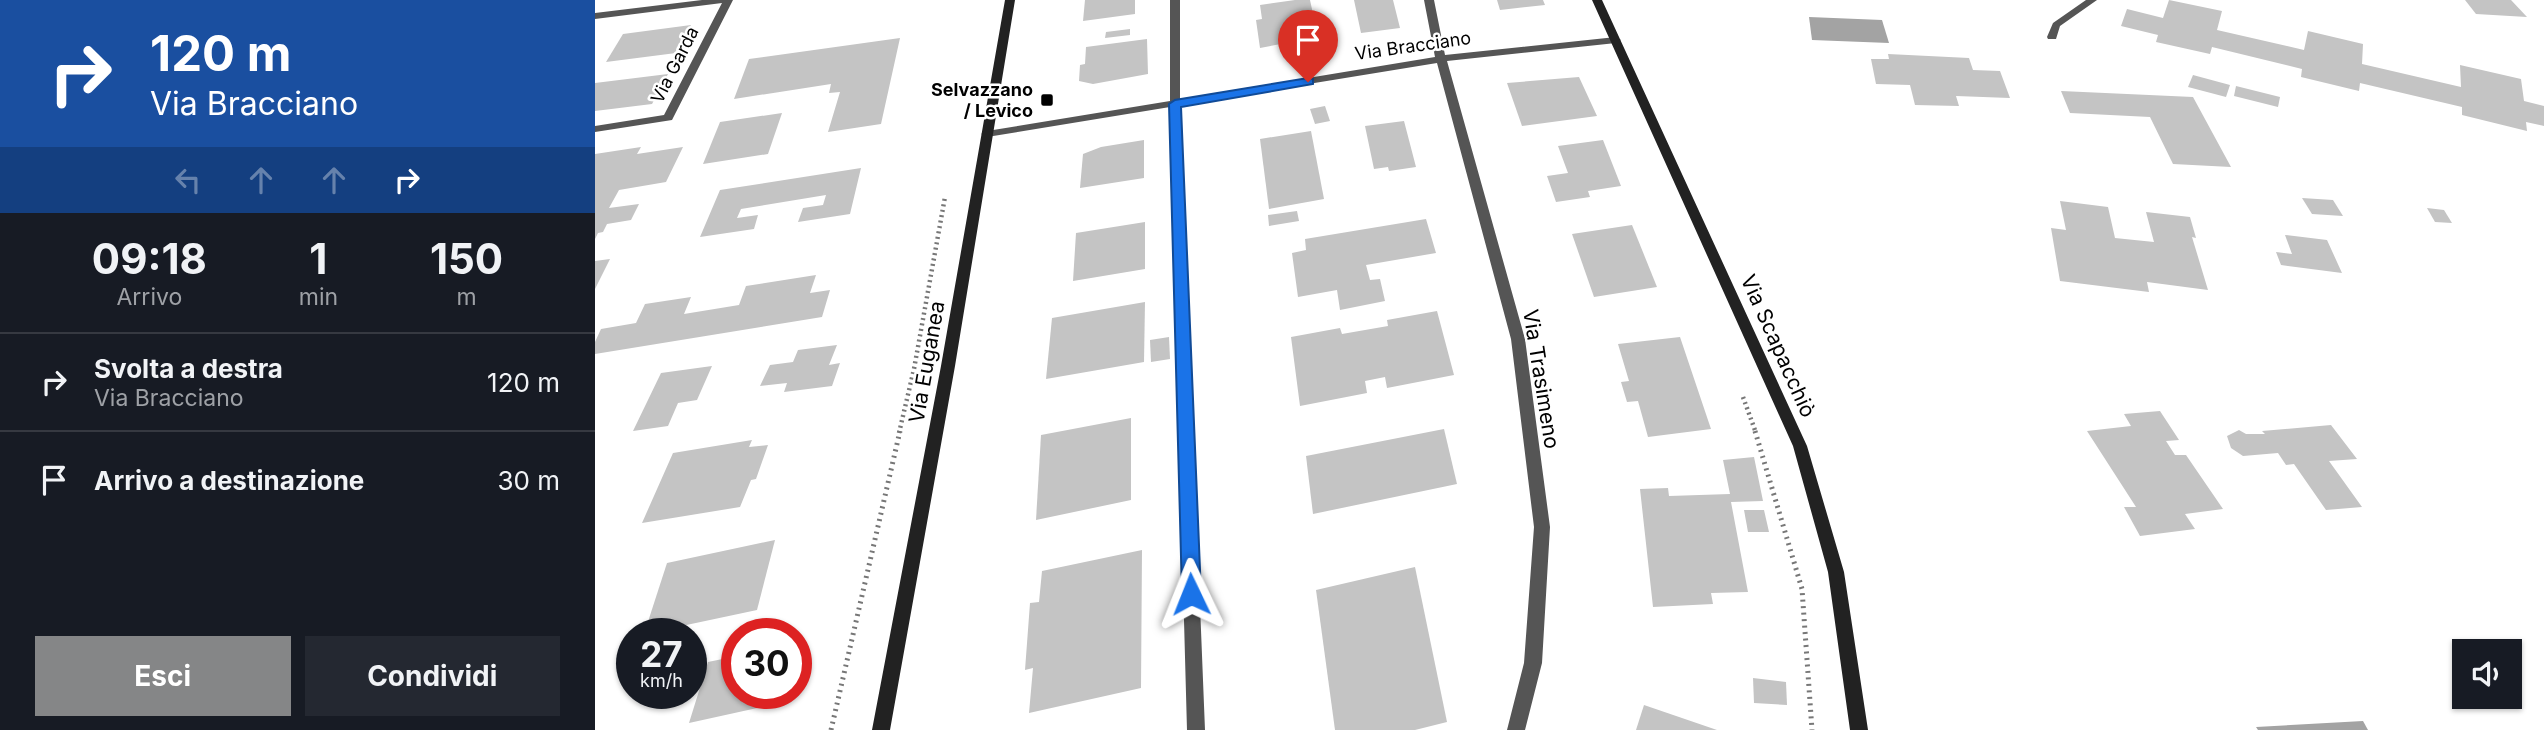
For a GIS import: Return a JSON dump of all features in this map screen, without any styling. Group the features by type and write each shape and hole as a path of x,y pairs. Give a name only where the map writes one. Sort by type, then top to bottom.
{"street":[{"name":"Via Garda","path":"595,16 727,0"},
{"name":"Via Garda","path":"595,129 668,118 727,0"},
{"name":"Via Euganea","path":"881,730 948,366 1010,0"},
{"path":"1175,0 1175,104 1196,730"},
{"name":"Via Trasimeno","path":"1429,0 1441,59 1518,340 1542,527 1533,663 1516,730"},
{"name":"Via Scapacchiò","path":"1597,0 1800,446 1836,572 1859,730"},
{"path":"2052,37 2056,25 2092,0"},
{"name":"Via Bracciano","path":"987,134 1441,59 1616,40"}],"path":[{"path":"831,730 913,369 947,188"},
{"path":"1741,391 1767,464 1803,589 1812,730"}],"shaded area":[{"path":"1809,17 1882,20 1889,43 1812,40"},
{"path":"2363,721 2368,730 2258,730 2256,727"}],"building":[{"path":"1085,0 1135,0 1135,14 1083,21"},
{"path":"1310,0 1318,37 1260,48 1256,20 1262,19 1260,5"},
{"path":"1354,0 1393,0 1400,28 1361,33"},
{"path":"1497,0 1543,0 1545,5 1500,10"},
{"path":"2169,0 2222,11 2217,30 2304,50 2308,31 2363,44 2362,64 2461,87 2460,65 2521,79 2524,101 2544,106 2544,126 2526,122 2527,131 2462,115 2462,107 2360,83 2359,91 2301,77 2302,69 2212,47 2210,54 2156,42 2158,35 2121,26 2127,9 2163,18"},
{"path":"2465,0 2511,0 2527,17 2476,14"},
{"path":"691,25 676,53 606,62 623,34"},
{"path":"1130,29 1130,35 1105,38 1106,32"},
{"path":"900,38 881,124 828,132 840,92 829,93 831,84 734,99 749,59"},
{"path":"1147,39 1148,74 1093,84 1079,81 1080,65 1085,64 1086,47"},
{"path":"1888,54 1969,58 1973,70 2000,71 2010,98 1956,96 1959,106 1915,105 1910,85 1876,84 1871,59 1889,59"},
{"path":"668,74 652,104 595,111 595,83"},
{"path":"2193,75 2230,85 2226,97 2188,87"},
{"path":"1579,77 1597,116 1522,126 1507,83"},
{"path":"2236,86 2280,97 2278,107 2234,96"},
{"path":"2061,91 2193,97 2231,167 2173,164 2150,117 2070,113"},
{"path":"1325,106 1330,121 1315,124 1310,109"},
{"path":"782,113 768,154 703,164 720,122"},
{"path":"1404,121 1416,167 1389,171 1388,167 1374,169 1365,126"},
{"path":"1311,131 1324,199 1269,209 1260,139"},
{"path":"1144,140 1144,178 1080,188 1083,154 1101,147"},
{"path":"1603,140 1621,186 1588,191 1590,197 1556,202 1547,176 1568,173 1558,146"},
{"path":"641,147 637,154 683,147 666,182 619,190 609,208 639,204 631,220 607,224 595,239 595,154"},
{"path":"861,168 850,214 798,222 803,208 823,205 826,195 741,209 737,218 758,215 754,229 700,237 720,190"},
{"path":"2302,198 2333,200 2343,216 2312,214"},
{"path":"2060,201 2108,207 2115,238 2154,242 2146,212 2190,217 2196,238 2192,237 2208,290 2147,282 2149,292 2060,281 2051,228 2066,230"},
{"path":"2427,208 2444,210 2452,223 2435,222"},
{"path":"1297,211 1299,221 1269,226 1268,215"},
{"path":"1426,219 1436,253 1366,265 1370,280 1380,279 1385,301 1340,310 1337,290 1298,297 1292,253 1306,250 1305,239"},
{"path":"1145,222 1145,269 1073,281 1076,233"},
{"path":"1632,225 1657,287 1594,297 1572,234"},
{"path":"2285,235 2327,240 2342,273 2281,265 2276,252 2292,254"},
{"path":"610,259 595,289 595,261"},
{"path":"816,275 810,293 830,290 822,317 595,354 595,342 601,329 636,323 645,304 691,297 684,314 739,305 746,286"},
{"path":"1145,302 1144,362 1046,379 1052,318"},
{"path":"1437,311 1454,375 1387,388 1385,377 1365,381 1367,393 1300,406 1291,337 1340,328 1342,334 1388,326 1387,320"},
{"path":"1169,337 1170,359 1151,362 1150,340"},
{"path":"1680,337 1711,429 1648,437 1638,401 1627,402 1621,382 1629,381 1618,344"},
{"path":"837,345 829,365 840,363 832,386 784,392 787,383 760,386 770,365 793,362 798,350"},
{"path":"712,366 697,400 678,403 668,426 633,431 661,373"},
{"path":"2160,411 2179,440 2166,441 2175,455 2186,455 2223,509 2185,514 2195,529 2140,536 2124,507 2136,507 2087,431 2131,426 2124,414"},
{"path":"1131,418 1131,500 1036,520 1041,435"},
{"path":"2331,425 2357,459 2329,461 2362,507 2326,510 2294,464 2286,465 2278,453 2243,456 2231,448 2227,436 2239,430 2246,434 2265,434 2262,431"},
{"path":"1444,429 1457,484 1313,514 1306,456"},
{"path":"752,440 749,447 768,445 756,479 751,480 740,507 642,523 673,453"},
{"path":"1754,457 1763,501 1731,502 1748,592 1711,593 1713,604 1653,607 1640,489 1668,488 1669,496 1730,494 1723,460"},
{"path":"1744,510 1764,510 1769,532 1748,532"},
{"path":"775,540 757,610 707,621 707,618 649,618 667,563"},
{"path":"1142,550 1141,688 1029,713 1033,668 1025,670 1030,603 1039,602 1042,571"},
{"path":"1415,567 1447,722 1415,730 1335,730 1316,590"},
{"path":"721,659 721,709 753,709 689,723 693,709 707,709 708,662"},
{"path":"1753,678 1786,682 1787,705 1754,703"},
{"path":"1644,705 1717,730 1636,730"}],"place":[{"name":"Selvazzano / Levico","path":"1047,100"}],"route":[{"path":"1191,594 1175,104 1308,82"}]}
